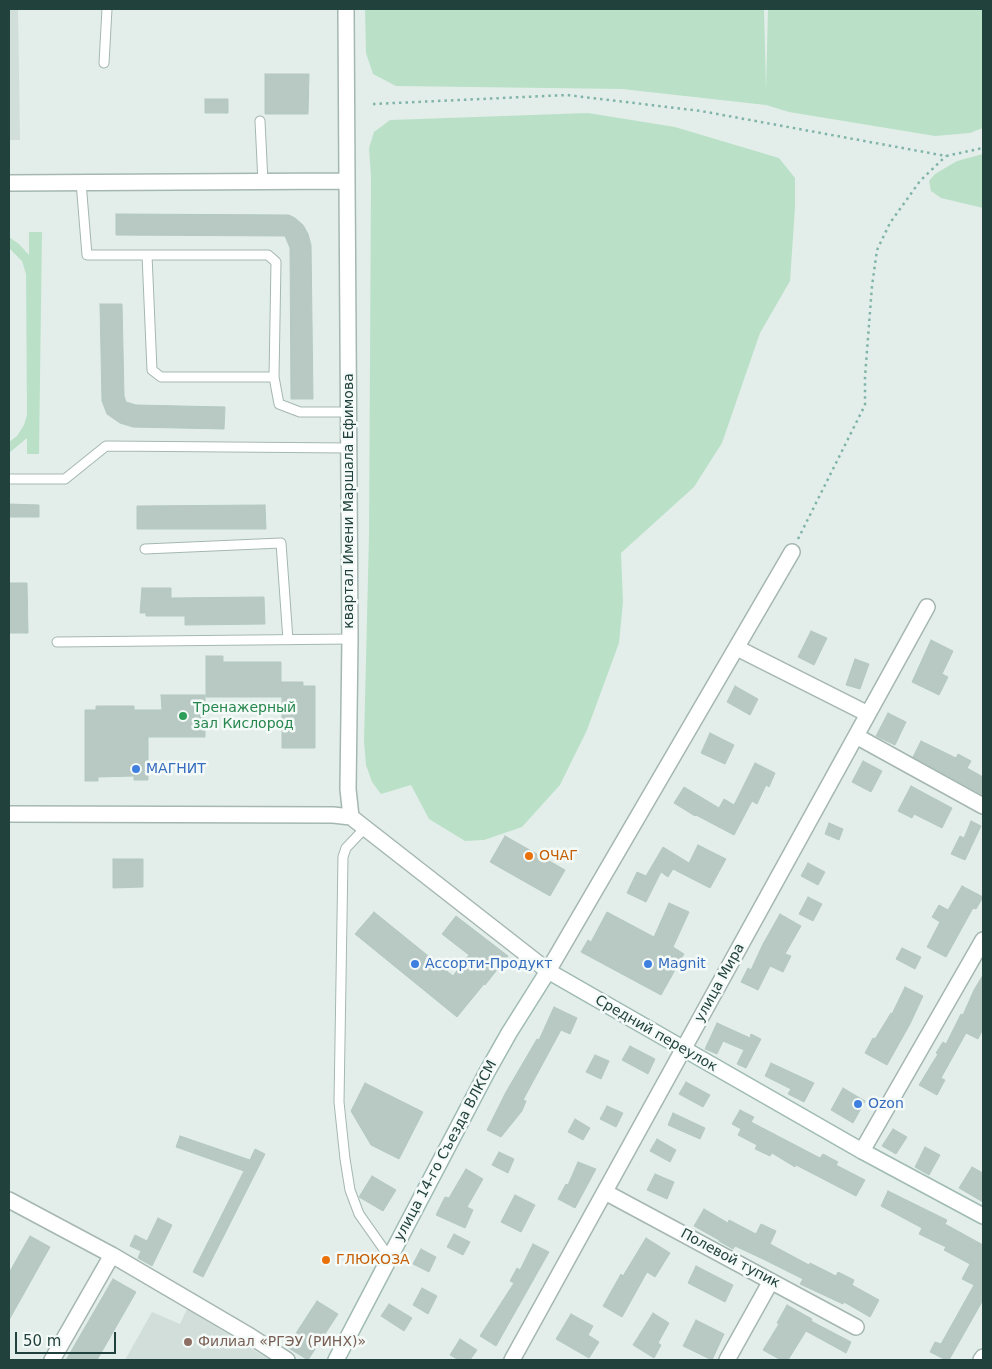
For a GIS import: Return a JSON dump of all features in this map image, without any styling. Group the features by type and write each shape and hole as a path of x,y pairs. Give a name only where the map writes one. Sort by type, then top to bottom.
{"street":[{"name":"квартал Имени Маршала Ефимова","path":"346,9 350,639 348,789 351,817"},
{"path":"9,182 347,181"},
{"name":"улица 14-го Съезда ВЛКСМ","path":"336,1360 509,1033 548,971 792,552"},
{"name":"улица Мира","path":"512,1360 927,607"},
{"path":"737,648 868,714"},
{"path":"856,736 983,806"},
{"path":"9,814 333,815 351,817"},
{"name":"Средний переулок","path":"351,817 548,971 862,1151 983,1216"},
{"path":"862,1151 983,940"},
{"name":"Полевой тупик","path":"605,1192 856,1327"},
{"path":"9,1200 112,1255 250,1336 287,1360"},
{"path":"52,1360 112,1255"},
{"path":"727,1360 771,1281"},
{"path":"981,1360 983,1356"}],"lane":[{"path":"104,63 107,9"},
{"path":"260,121 263,182"},
{"path":"81,182 87,255 268,255 276,262 274,377 279,404 300,412 348,412"},
{"path":"147,255 152,370 161,377 274,377"},
{"path":"9,479 64,479 106,446 349,448"},
{"path":"145,548 282,543 288,640"},
{"path":"57,642 350,639"},
{"path":"365,828 346,848 343,857 339,1102 350,1190 360,1214 390,1258"}],"path":[{"path":"373,104 567,95 701,112 946,156 983,148"},
{"path":"792,552 865,406 865,377 872,286 877,250 890,224 920,181 946,156"}],"shaded area":[{"path":"9,9 18,9 20,140 9,140"},
{"name":"Филиал «РГЭУ (РИНХ)»","path":"187,1309 270,1360 125,1360 152,1312 180,1324"}],"green space":[{"path":"365,9 764,9 766,89 768,9 983,9 983,128 970,133 935,136 789,112 766,105 622,89 396,86 373,74 366,53"},
{"path":"588,113 675,127 779,158 795,178 790,281 760,333 722,443 694,487 621,553 623,602 619,643 587,730 560,785 522,827 484,840 465,841 429,819 411,785 381,794 372,782 366,765 364,741 369,535 371,176 369,148 374,132 390,120"},
{"path":"983,154 983,208 941,198 931,191 929,181 935,174 957,161"},
{"path":"29,232 42,232 39,454 27,454 27,438 9,453 9,442 17,436 24,425 27,415 26,274 22,261 9,248 9,237 29,255"}],"building":[{"path":"265,74 309,74 308,114 265,114"},
{"path":"205,99 228,99 228,113 205,113"},
{"path":"116,214 289,215 303,225 311,245 313,399 291,399 290,248 285,236 116,235"},
{"path":"100,304 122,304 124,396 126,402 136,405 225,407 224,429 133,427 120,423 107,414 102,401"},
{"path":"9,504 39,505 39,517 9,517"},
{"path":"265,505 266,529 137,529 137,506"},
{"path":"9,583 27,583 28,633 9,633"},
{"path":"142,588 171,588 171,598 264,597 265,624 185,625 185,616 146,616 146,613 140,613"},
{"path":"811,631 827,638 814,665 798,657"},
{"path":"931,640 953,651 942,674 948,677 939,695 912,682"},
{"path":"206,656 223,656 223,662 281,662 281,682 303,682 303,686 315,686 315,748 282,748 282,697 206,697"},
{"path":"855,659 869,664 860,689 846,685"},
{"path":"735,686 758,699 750,715 727,702"},
{"path":"161,695 205,695 205,737 148,737 148,780 134,780 134,776 98,777 98,781 85,781 85,710 96,710 96,706 134,706 134,710 162,710"},
{"path":"888,713 906,722 895,745 876,736"},
{"path":"710,733 734,745 725,764 701,753"},
{"path":"921,741 956,758 958,754 971,761 967,768 983,777 983,795 913,757"},
{"path":"863,761 882,771 871,792 852,782"},
{"path":"755,763 775,773 769,787 766,785 757,804 752,801 734,835 695,816 674,803 684,787 719,808 724,799 734,805"},
{"path":"911,786 952,808 942,828 914,814 912,818 898,811"},
{"path":"971,821 981,826 965,860 951,854 960,836 964,838"},
{"path":"829,823 843,829 839,840 825,834"},
{"path":"505,836 565,870 550,896 490,862"},
{"path":"698,845 726,859 710,888 673,869 668,877 661,872 646,902 627,893 637,872 646,876 663,847 689,863"},
{"path":"113,859 143,859 143,887 113,888"},
{"path":"808,863 825,872 818,885 801,876"},
{"path":"962,886 983,897 976,909 973,908 946,957 927,947 940,922 932,917 939,905 948,910"},
{"path":"808,897 822,904 813,921 799,914"},
{"path":"669,903 689,912 673,947 684,954 661,995 581,952 588,940 591,942 607,912 654,937"},
{"name":"Ассорти-Продукт","path":"374,912 453,976 469,955 442,934 456,916 508,956 457,1017 355,934"},
{"path":"780,914 801,926 785,954 791,956 783,972 770,966 758,990 741,982 748,968 751,970"},
{"path":"902,948 921,957 915,969 896,959"},
{"path":"983,975 983,1029 978,1039 966,1033 941,1078 945,1080 937,1095 919,1085 938,1054 936,1053 943,1042 946,1044 961,1014 963,1015"},
{"path":"905,987 923,996 887,1065 865,1053 873,1038 875,1039 892,1014"},
{"path":"554,1007 577,1018 570,1034 561,1030 523,1100 526,1101 522,1111 501,1137 487,1130 506,1092 537,1039 539,1040"},
{"path":"717,1023 750,1038 751,1034 761,1039 746,1068 737,1064 744,1050 723,1041 717,1054 705,1049"},
{"path":"630,1046 655,1059 648,1074 622,1060"},
{"path":"595,1055 609,1061 601,1079 586,1072"},
{"path":"771,1063 814,1083 804,1102 788,1094 791,1089 765,1076"},
{"path":"686,1082 710,1095 703,1107 679,1094"},
{"path":"365,1083 423,1112 399,1159 371,1145 351,1111"},
{"path":"843,1088 865,1101 853,1123 831,1110"},
{"path":"607,1106 623,1113 616,1127 600,1119"},
{"path":"740,1110 754,1117 751,1122 820,1158 823,1154 838,1162 836,1165 865,1180 856,1196 796,1165 795,1167 772,1153 770,1156 755,1149 757,1145 738,1135 741,1129 732,1124"},
{"path":"673,1113 705,1128 700,1139 668,1125"},
{"path":"575,1119 590,1128 583,1140 568,1132"},
{"path":"893,1129 907,1137 896,1154 882,1146"},
{"path":"180,1136 250,1160 255,1149 265,1154 203,1277 193,1272 244,1171 176,1147"},
{"path":"657,1139 676,1150 670,1162 650,1151"},
{"path":"925,1147 940,1155 929,1175 915,1167"},
{"path":"499,1152 514,1159 508,1173 492,1165"},
{"path":"578,1162 596,1169 575,1208 558,1199 566,1184 568,1185"},
{"path":"972,1167 983,1173 983,1202 959,1188"},
{"path":"466,1169 483,1179 467,1207 473,1210 465,1228 436,1215 445,1197 449,1198"},
{"path":"655,1174 674,1182 667,1199 647,1190"},
{"path":"372,1176 396,1190 383,1211 359,1197"},
{"path":"888,1191 947,1220 945,1224 983,1245 983,1300 949,1360 930,1352 935,1342 941,1344 974,1285 962,1279 970,1264 944,1250 946,1247 919,1234 922,1228 881,1206"},
{"path":"515,1195 535,1205 521,1232 501,1222"},
{"path":"704,1209 728,1223 729,1220 756,1234 761,1224 776,1231 770,1244 809,1265 810,1263 836,1276 838,1272 854,1280 852,1285 879,1300 870,1317 844,1302 843,1304 800,1284 803,1279 735,1246 733,1249 694,1226"},
{"path":"158,1218 172,1225 152,1266 138,1258 141,1251 130,1246 135,1235 147,1241"},
{"path":"454,1234 470,1242 463,1255 447,1247"},
{"path":"30,1236 50,1247 9,1320 9,1273"},
{"path":"646,1238 670,1253 655,1277 647,1272 622,1317 603,1306 621,1274 623,1276"},
{"path":"533,1244 549,1252 496,1346 480,1336 514,1283 510,1281 517,1268 520,1270"},
{"path":"421,1249 436,1257 429,1272 413,1264"},
{"path":"696,1266 733,1285 725,1302 688,1283"},
{"path":"113,1279 136,1292 97,1360 66,1360"},
{"path":"422,1288 437,1296 428,1314 413,1305"},
{"path":"317,1301 338,1314 308,1360 287,1347"},
{"path":"389,1304 412,1318 404,1331 381,1316"},
{"path":"787,1305 812,1319 811,1321 851,1342 846,1353 806,1331 788,1360 781,1360 763,1350 779,1324 777,1323"},
{"path":"653,1313 669,1323 658,1343 661,1345 654,1358 633,1345"},
{"path":"571,1314 593,1326 588,1335 599,1342 589,1358 556,1339"},
{"path":"696,1320 724,1334 712,1360 683,1346"},
{"path":"460,1339 477,1350 470,1360 459,1360 450,1355"}],"place":[{"name":"Тренажерный зал Кислород","path":"183,716"},
{"name":"МАГНИТ","path":"136,769"},
{"name":"ОЧАГ","path":"529,856"},
{"name":"Ассорти-Продукт","path":"415,964"},
{"name":"Magnit","path":"648,964"},
{"name":"Ozon","path":"858,1104"},
{"name":"ГЛЮКОЗА","path":"326,1260"},
{"name":"Филиал «РГЭУ (РИНХ)»","path":"188,1342"}]}
